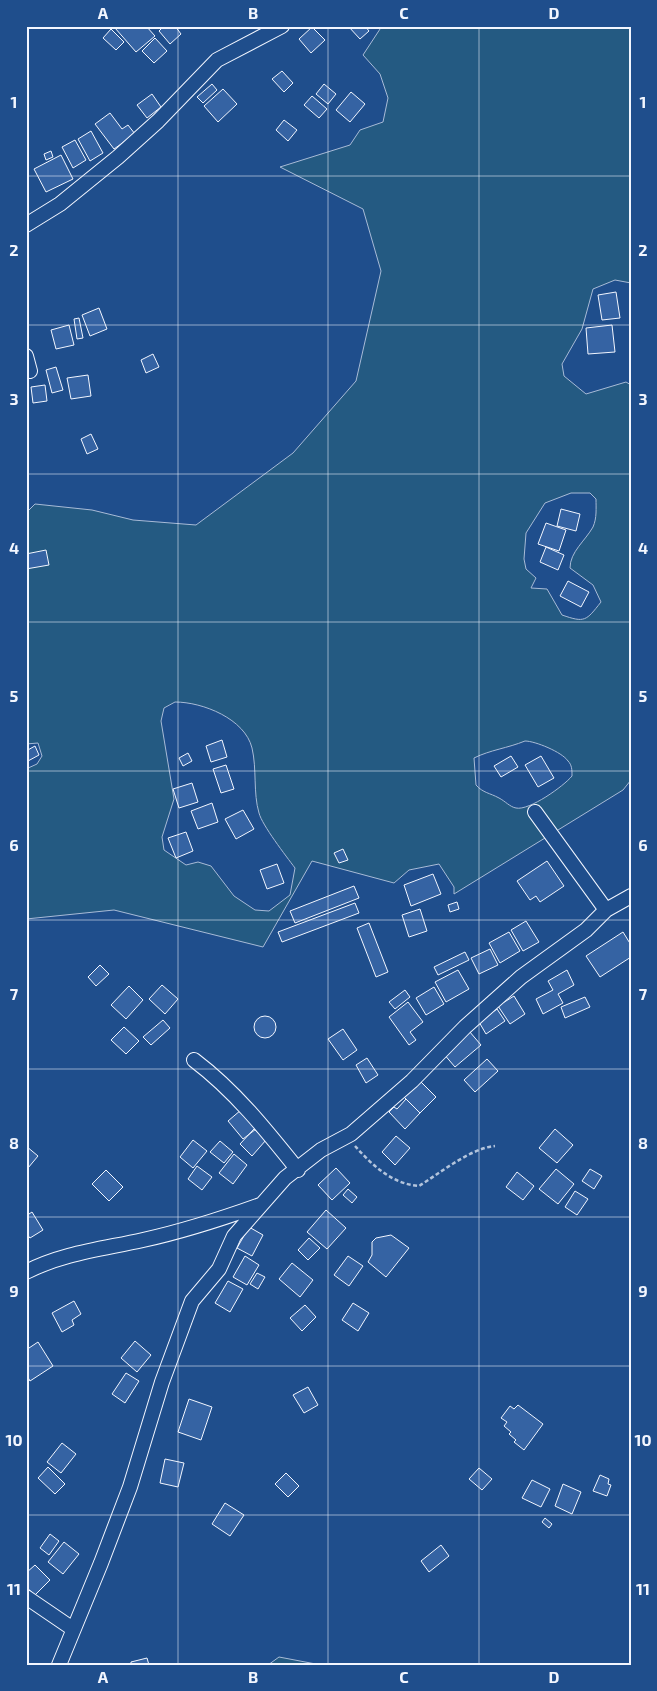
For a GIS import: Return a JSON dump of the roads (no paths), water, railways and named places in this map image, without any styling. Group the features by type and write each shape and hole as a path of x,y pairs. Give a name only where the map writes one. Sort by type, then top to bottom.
{"street":[{"path":"26,225 60,204 111,163 158,121 217,60 282,26"},
{"path":"26,356 30,371"},
{"path":"535,812 606,910"},
{"path":"59,1665 130,1487 162,1382 192,1301 219,1268 234,1236 285,1178 298,1170 321,1150 351,1134 412,1081 465,1027 521,977 586,930 606,910 631,896"},
{"path":"194,1060 218,1078 248,1108 298,1170"},
{"path":"26,1272 44,1263 73,1254 205,1226 260,1205"},
{"path":"26,1597 72,1629"}]}
